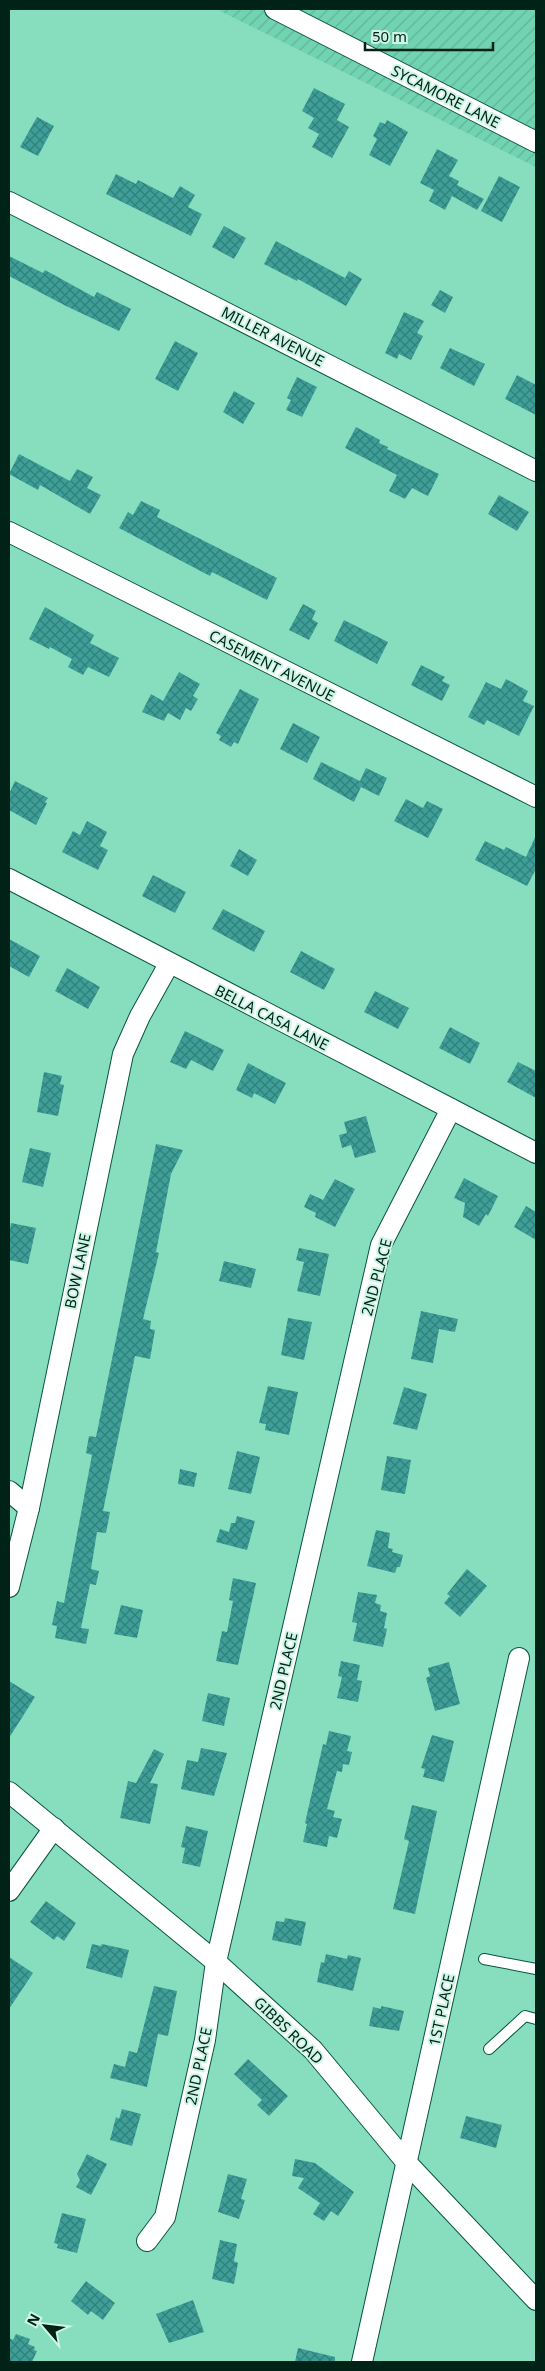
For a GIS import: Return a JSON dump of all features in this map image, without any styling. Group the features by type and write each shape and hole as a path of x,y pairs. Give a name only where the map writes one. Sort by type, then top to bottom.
{"street":[{"name":"SYCAMORE LANE","path":"275,9 536,142"},
{"name":"MILLER AVENUE","path":"9,202 536,470"},
{"name":"CASEMENT AVENUE","path":"9,532 536,797"},
{"name":"BELLA CASA LANE","path":"9,879 169,964 536,1153"},
{"name":"BOW LANE","path":"9,1587 29,1508 123,1054 140,1016 169,964"},
{"name":"2ND PLACE","path":"148,2241 165,2217 205,2040 216,1962 381,1245 451,1109"},
{"path":"9,1491 29,1508"},
{"name":"1ST PLACE","path":"362,2362 519,1658"},
{"name":"GIBBS ROAD","path":"9,1792 216,1962 313,2050 407,2163 536,2300"},
{"path":"9,1891 54,1828"}],"lane":[{"path":"484,1959 536,1969"},
{"path":"489,2050 525,2016 536,2019"}],"shaded area":[{"path":"216,9 536,9 536,167"}],"building":[{"path":"314,88 345,104 337,120 349,127 332,158 312,147 319,134 308,128 314,118 302,111"},
{"path":"37,117 54,126 38,156 20,147"},
{"path":"387,120 408,132 390,166 369,155 377,139 373,136 380,122 385,124"},
{"path":"437,149 458,160 449,176 459,181 457,185 484,199 477,210 452,196 445,210 429,201 434,190 420,183"},
{"path":"116,174 136,184 138,180 173,198 180,186 195,195 188,207 202,214 191,236 106,194"},
{"path":"499,176 520,187 502,222 481,211"},
{"path":"224,226 246,238 234,259 212,247"},
{"path":"276,241 345,278 349,271 362,279 346,306 298,279 297,281 264,264"},
{"path":"9,256 43,273 45,270 94,297 97,292 131,309 119,331 9,276"},
{"path":"440,290 453,297 445,313 431,305"},
{"path":"404,312 424,321 417,333 423,336 411,360 399,354 397,359 385,353"},
{"path":"175,341 198,353 178,391 155,379"},
{"path":"450,348 485,364 474,386 440,368"},
{"path":"517,375 536,385 536,415 505,399"},
{"path":"297,377 317,387 302,417 286,410 291,400 287,398"},
{"path":"234,391 255,403 243,424 223,412"},
{"path":"356,427 380,440 379,443 388,447 387,449 439,474 428,496 412,488 405,499 389,491 397,475 345,448"},
{"path":"19,454 70,481 77,469 93,477 87,488 101,495 90,514 40,485 38,490 9,474"},
{"path":"499,495 529,512 517,531 488,514"},
{"path":"141,501 160,510 157,517 277,578 267,600 212,572 210,576 119,528 128,512 133,515"},
{"path":"303,604 316,611 312,619 318,623 309,640 289,630"},
{"path":"45,607 94,635 90,643 119,658 109,677 88,667 83,675 68,667 72,659 50,647 49,649 29,639"},
{"path":"344,620 388,642 377,664 334,641"},
{"path":"421,665 445,677 442,681 450,685 442,701 411,685"},
{"path":"179,672 200,684 193,696 198,699 191,711 186,708 180,720 168,713 164,721 142,712 151,694 163,701"},
{"path":"506,679 528,691 523,701 534,706 519,736 487,720 484,725 468,717 486,682 501,689"},
{"path":"240,689 259,699 238,744 234,742 231,747 219,740 221,736 216,733"},
{"path":"293,723 320,737 307,763 280,749"},
{"path":"321,762 360,781 366,768 387,778 379,796 361,787 354,802 313,779"},
{"path":"15,781 48,798 36,825 9,810 9,794"},
{"path":"406,799 423,808 427,801 443,809 428,838 394,821"},
{"path":"87,821 107,832 100,846 108,850 98,870 62,852 73,831 80,835"},
{"path":"536,835 536,869 527,886 475,860 485,841 504,850 506,847 526,857"},
{"path":"239,849 257,860 248,876 230,866"},
{"path":"153,875 186,892 175,913 142,896"},
{"path":"223,909 265,931 254,952 212,929"},
{"path":"9,939 40,956 29,977 9,966"},
{"path":"301,951 335,969 324,990 290,972"},
{"path":"67,968 100,987 88,1009 55,991"},
{"path":"375,991 409,1008 398,1029 364,1012"},
{"path":"450,1027 480,1043 470,1064 439,1048"},
{"path":"185,1031 224,1050 213,1071 191,1060 186,1069 170,1062"},
{"path":"518,1062 536,1071 536,1098 507,1082"},
{"path":"248,1063 286,1083 275,1104 254,1093 252,1098 236,1090"},
{"path":"44,1072 62,1076 60,1084 64,1085 58,1116 37,1112"},
{"path":"366,1116 376,1152 355,1158 351,1145 342,1148 339,1135 347,1133 344,1122"},
{"path":"156,1144 183,1150 171,1174 156,1252 159,1253 143,1319 151,1321 150,1329 155,1330 150,1359 135,1356 103,1511 110,1512 106,1533 97,1532 91,1569 99,1571 96,1585 90,1584 81,1628 89,1629 86,1644 55,1638 57,1626 52,1625 57,1601 64,1603 92,1455 86,1453 89,1436 96,1437"},
{"path":"30,1148 51,1153 43,1187 22,1182"},
{"path":"464,1178 498,1196 488,1216 486,1214 479,1226 463,1217 465,1203 454,1198"},
{"path":"335,1179 355,1189 335,1227 315,1217 316,1213 304,1207 310,1194 323,1200"},
{"path":"526,1206 536,1212 536,1240 514,1227"},
{"path":"11,1223 36,1228 28,1264 9,1260"},
{"path":"299,1248 329,1254 320,1296 297,1291 304,1262 296,1260"},
{"path":"224,1261 256,1269 251,1288 219,1281"},
{"path":"421,1311 458,1319 455,1332 439,1329 433,1363 411,1359"},
{"path":"288,1318 312,1322 304,1360 281,1355"},
{"path":"268,1386 298,1392 289,1435 265,1430 266,1424 259,1423"},
{"path":"404,1387 427,1394 417,1430 393,1424"},
{"path":"237,1451 260,1457 251,1494 228,1489"},
{"path":"387,1456 411,1460 405,1494 381,1490"},
{"path":"180,1469 197,1473 194,1487 178,1484"},
{"path":"237,1516 255,1521 247,1550 216,1542 220,1529 229,1532 231,1523 235,1523"},
{"path":"376,1530 390,1533 388,1548 393,1549 392,1552 403,1555 400,1567 397,1567 395,1573 367,1566"},
{"path":"467,1569 487,1586 460,1617 444,1603 450,1596 447,1594"},
{"path":"233,1578 256,1583 238,1665 216,1661 222,1631 227,1632 233,1601 229,1600"},
{"path":"358,1592 377,1595 375,1603 381,1605 380,1611 387,1613 384,1628 387,1629 383,1647 353,1641 357,1623 352,1622"},
{"path":"121,1605 143,1610 137,1638 114,1634"},
{"path":"341,1661 360,1665 357,1680 362,1681 358,1702 337,1698 342,1677 338,1676"},
{"path":"449,1662 460,1704 435,1711 426,1678 430,1676 428,1668"},
{"path":"9,1681 35,1697 9,1738"},
{"path":"208,1693 230,1698 224,1726 202,1721"},
{"path":"329,1731 351,1736 347,1751 352,1752 349,1765 343,1764 342,1772 337,1771 327,1809 335,1811 333,1817 342,1819 337,1838 329,1836 327,1847 303,1842 307,1824 305,1823 323,1744 326,1745"},
{"path":"432,1735 454,1741 444,1782 423,1777 425,1769 421,1768"},
{"path":"201,1748 227,1753 214,1796 181,1789 187,1760 198,1762"},
{"path":"154,1749 164,1754 150,1783 158,1784 150,1824 120,1818 128,1781 136,1783"},
{"path":"412,1805 437,1811 415,1914 393,1909 409,1841 404,1839"},
{"path":"186,1826 208,1831 200,1867 182,1863 185,1848 181,1847"},
{"path":"46,1901 76,1923 64,1941 57,1936 54,1940 30,1922"},
{"path":"285,1918 306,1922 301,1946 272,1940 276,1921 284,1922"},
{"path":"92,1944 101,1946 102,1944 129,1950 122,1978 86,1968"},
{"path":"326,1954 347,1959 348,1955 361,1958 353,1991 317,1982 321,1962 324,1963"},
{"path":"9,1957 33,1973 9,2009"},
{"path":"154,1986 177,1991 168,2036 158,2034 147,2087 110,2078 114,2064 125,2067 129,2051 137,2053"},
{"path":"381,2006 404,2011 399,2031 369,2026 373,2007 381,2009"},
{"path":"248,2059 288,2096 269,2116 257,2105 262,2100 234,2074"},
{"path":"122,2109 141,2114 132,2146 110,2140 116,2117 119,2119"},
{"path":"466,2116 502,2125 496,2148 460,2138"},
{"path":"87,2154 107,2164 91,2195 76,2187 80,2180 77,2174"},
{"path":"295,2159 315,2163 354,2192 338,2216 331,2211 324,2221 313,2214 320,2203 298,2188 304,2178 292,2176"},
{"path":"228,2174 247,2179 241,2199 245,2200 239,2219 218,2212"},
{"path":"62,2213 86,2219 77,2253 57,2248 58,2244 54,2243"},
{"path":"220,2240 237,2244 234,2261 238,2263 234,2284 212,2279"},
{"path":"86,2281 115,2303 103,2320 91,2311 88,2315 71,2301"},
{"path":"193,2300 204,2332 169,2343 156,2314"},
{"path":"16,2334 30,2339 28,2344 35,2347 34,2350 37,2351 32,2362 9,2362 9,2338 13,2340"},
{"path":"298,2348 335,2357 335,2362 295,2362"}]}
